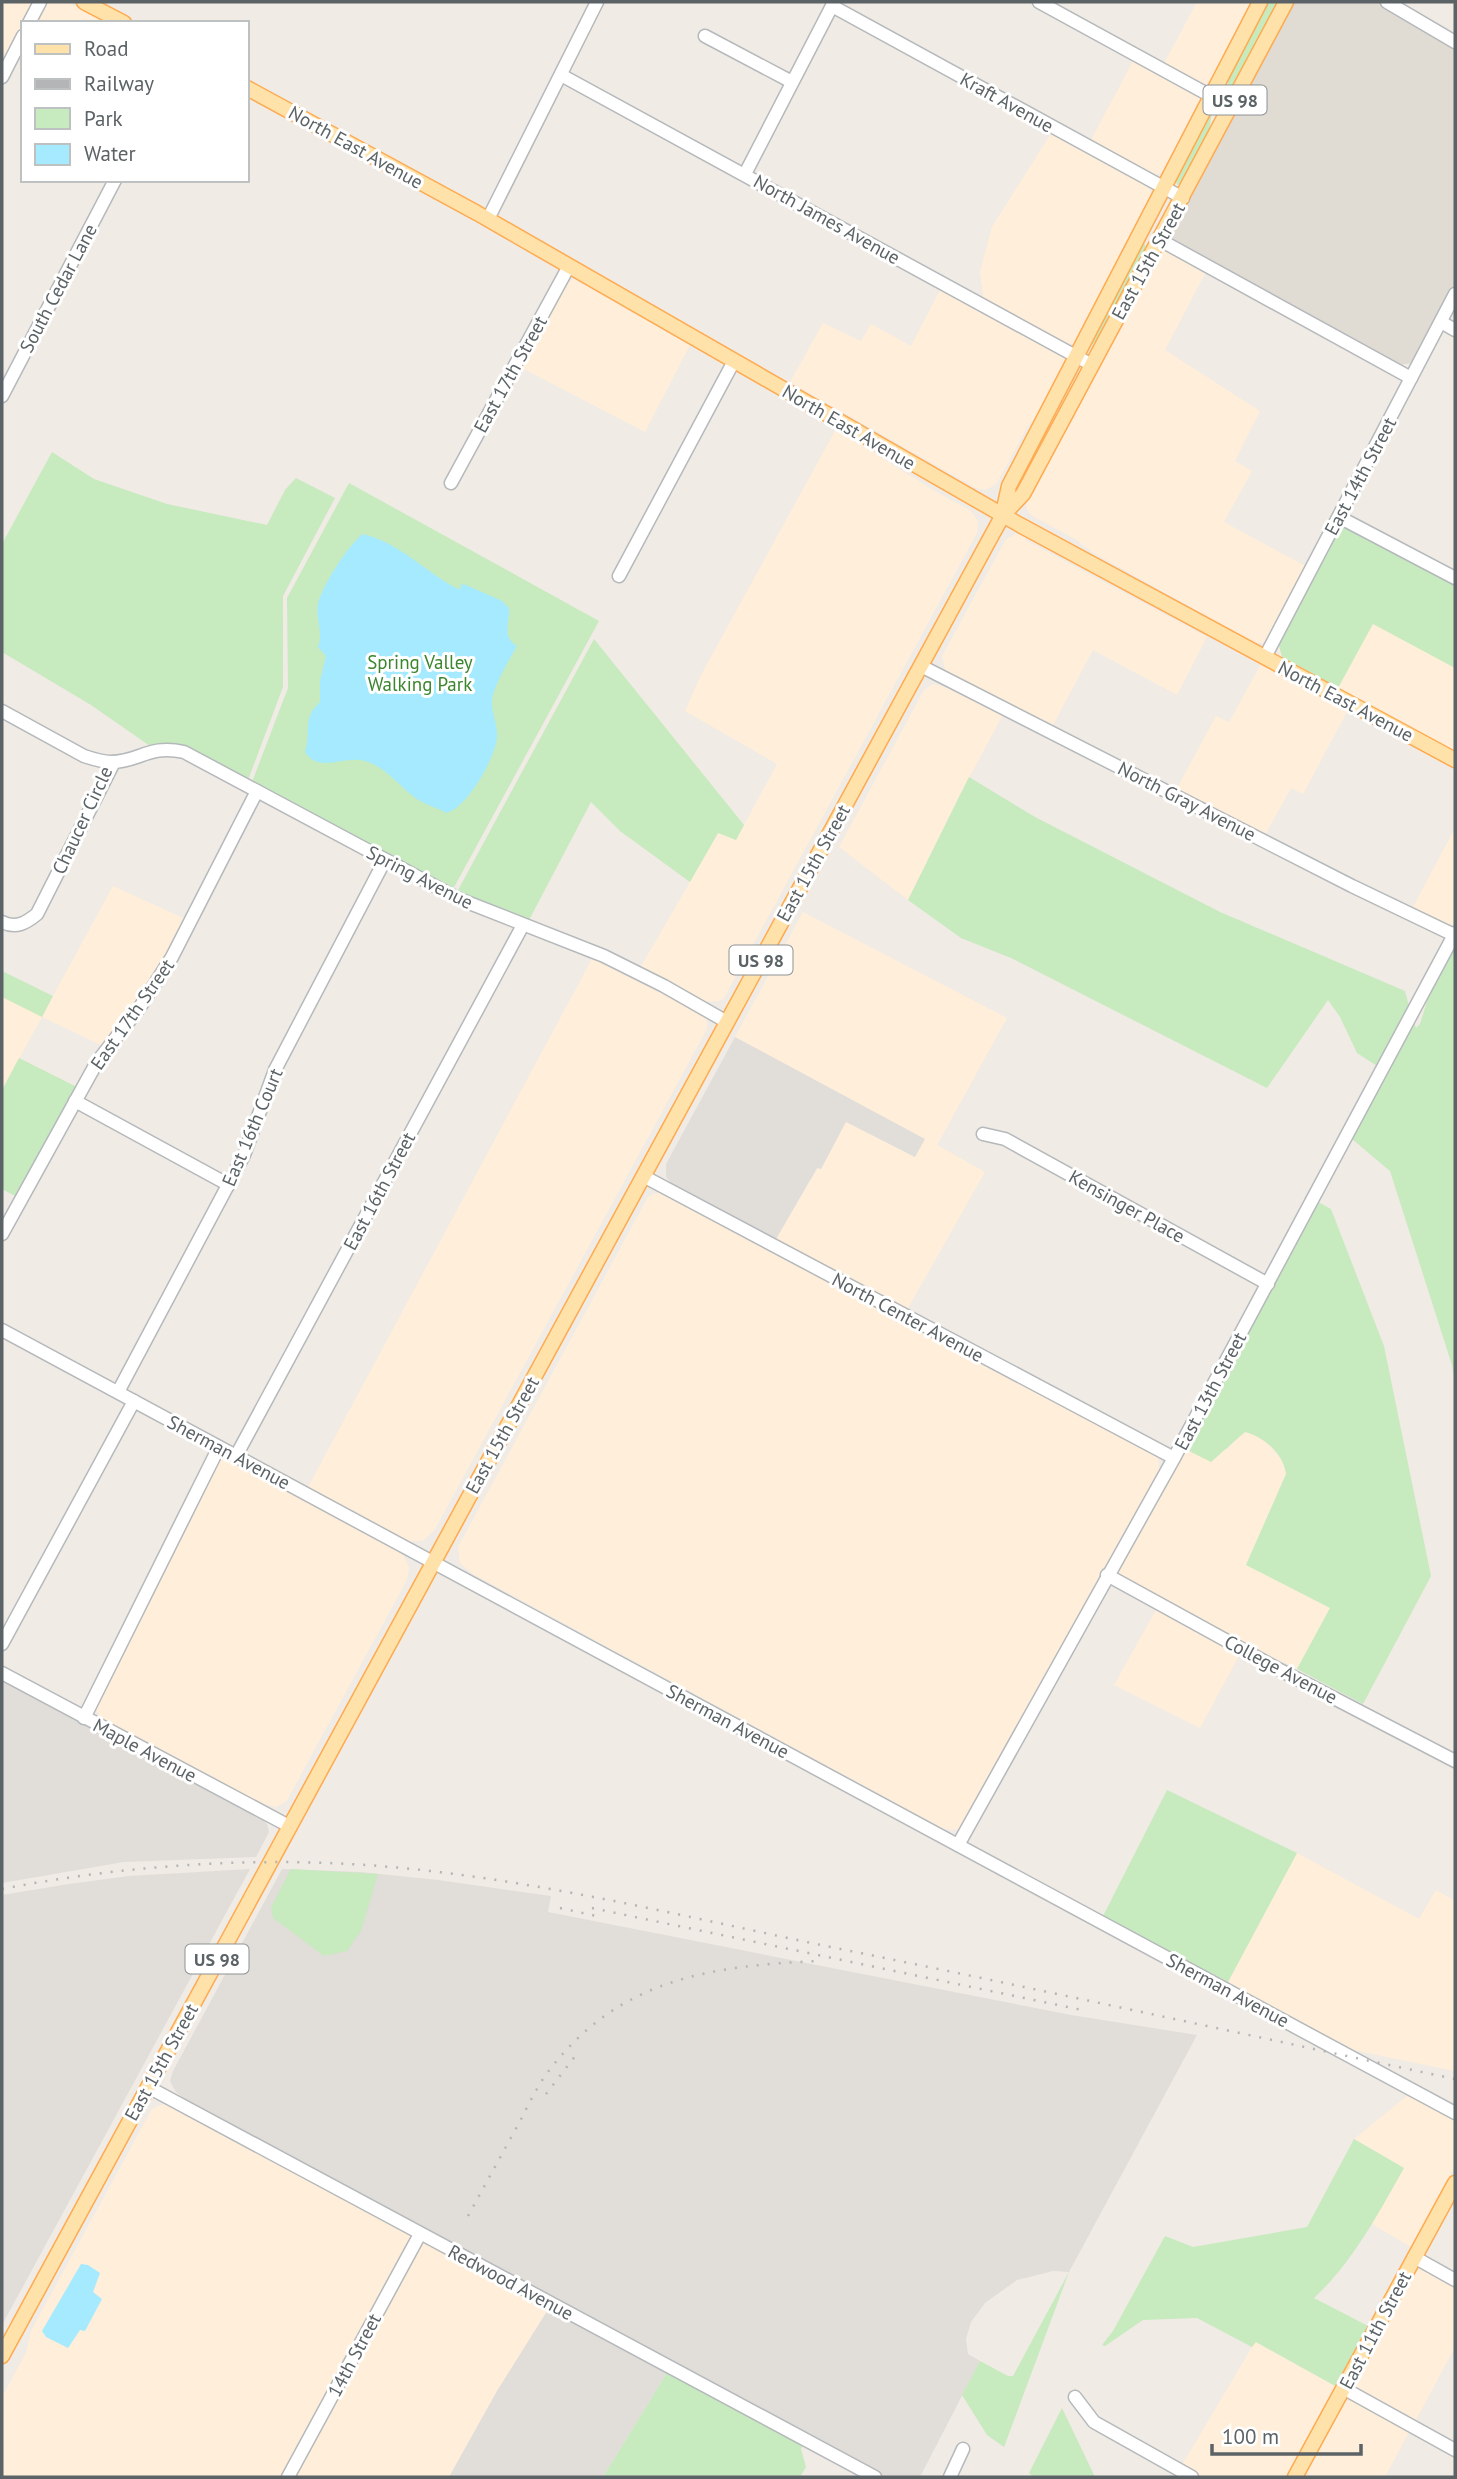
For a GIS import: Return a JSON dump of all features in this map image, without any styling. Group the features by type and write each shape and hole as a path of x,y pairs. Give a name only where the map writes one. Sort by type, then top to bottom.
{"main road":[{"path":"84,2 120,21"},
{"name":"East 15th Street","path":"1003,515 1009,486 1259,2"},
{"name":"East 15th Street","path":"2,2356 1003,515 1023,494 1286,2"},
{"name":"North East Avenue","path":"248,89 488,219 1003,515 1455,760"},
{"path":"1150,211 1152,231 1160,240"},
{"path":"1132,246 1148,237 1160,240"},
{"name":"East 11th Street","path":"1295,2477 1455,2183"}],"street":[{"path":"30,21 40,2"},
{"path":"488,219 597,2"},
{"path":"1040,2 1231,107"},
{"path":"1387,2 1455,42"},
{"path":"745,174 833,4"},
{"name":"Kraft Avenue","path":"833,4 1183,198"},
{"path":"705,36 792,82"},
{"path":"2,77 21,40"},
{"name":"North James Avenue","path":"561,75 1091,365"},
{"name":"South Cedar Lane","path":"2,396 114,182"},
{"path":"1160,240 1411,377"},
{"name":"East 17th Street","path":"451,483 569,266"},
{"name":"East 14th Street","path":"1265,657 1455,294"},
{"path":"1441,322 1455,330"},
{"path":"619,576 734,361"},
{"path":"1339,517 1455,578"},
{"name":"North Gray Avenue","path":"921,666 1340,880 1455,934"},
{"name":"Chaucer Circle","path":"2,710 83,756 114,762 37,914 24,924 8,925 2,922"},
{"name":"Spring Avenue","path":"114,762 159,748 184,752 459,899 604,956 727,1022"},
{"name":"East 17th Street","path":"2,1234 97,1062 140,1007 172,957 257,791"},
{"name":"East 16th Court","path":"118,1392 244,1155 275,1070 384,860"},
{"name":"East 16th Street","path":"236,1456 523,925"},
{"name":"East 13th Street","path":"958,1845 1174,1458 1455,934"},
{"path":"75,1101 229,1185"},
{"name":"Kensinger Place","path":"983,1135 1005,1139 1268,1284"},
{"name":"North Center Avenue","path":"643,1176 1174,1458"},
{"name":"Sherman Avenue","path":"2,1329 1455,2113"},
{"path":"2,1644 134,1401"},
{"path":"84,1718 219,1447"},
{"name":"College Avenue","path":"1107,1575 1280,1670 1455,1761"},
{"name":"Maple Avenue","path":"2,1672 289,1826"},
{"name":"Redwood Avenue","path":"148,2087 875,2477"},
{"name":"14th Street","path":"288,2477 420,2234"},
{"path":"1414,2257 1455,2280"},
{"path":"1343,2388 1455,2450"},
{"path":"1074,2397 1094,2421 1192,2477"},
{"path":"950,2477 963,2449"}],"shaded area":[{"path":"2,2 35,2 26,21 21,21 21,30 2,68"},
{"path":"47,2 67,2 103,21 37,21"},
{"path":"1197,2 1252,2 1212,79 1204,85 1163,65"},
{"path":"1293,2 1379,2 1455,47 1455,287 1413,363 1399,365 1171,238"},
{"path":"1134,59 1197,93 1200,99 1163,171 1154,176 1090,142"},
{"path":"1052,132 1148,186 1151,193 1078,341 1068,346 984,301 980,272 992,227"},
{"path":"1165,250 1207,270 1165,350 1260,411 1235,461 1252,471 1224,522 1307,567 1268,641 1263,643 1255,643 1094,553 1075,539 1031,515 1026,508 1028,498 1089,382 1159,255"},
{"path":"574,279 690,345 645,432 520,367 567,283"},
{"path":"941,288 1065,358 1066,362 1043,408 1027,427 997,483 986,490 976,488 790,382 823,323 861,341 871,324 911,346"},
{"path":"836,429 971,511 978,521 977,533 724,998 707,1002 640,968 719,832 736,840 777,764 685,711 700,677"},
{"path":"1341,526 1455,582 1455,752 1285,660 1280,654 1279,646"},
{"path":"1016,534 1207,637 1177,695 1093,650 1052,727 945,670 942,656 1006,539"},
{"path":"1261,664 1348,710 1303,794 1291,788 1265,835 1176,790 1216,716 1229,722"},
{"path":"933,684 958,690 1004,713 958,798 908,900 839,847 924,690"},
{"path":"1455,828 1455,924 1450,926 1412,909"},
{"path":"113,886 185,919 167,955 103,1046 42,1017 2,1090 2,997 42,1016"},
{"path":"803,912 1007,1018 937,1145 985,1172 907,1310 776,1239 818,1168 821,1169 846,1121 914,1157 924,1139 735,1037"},
{"path":"593,957 662,990 693,1009 707,1019 707,1029 434,1531 422,1541 406,1541 307,1489"},
{"path":"735,1037 925,1139 915,1157 846,1122 821,1169 817,1168 776,1239 674,1187 666,1177 666,1164"},
{"path":"659,1192 1158,1457 1159,1471 964,1825 957,1830 944,1829 473,1574 460,1563 458,1547 648,1197"},
{"path":"1245,1432 1257,1435 1271,1447 1284,1463 1286,1474 1246,1565 1330,1608 1297,1669 1115,1574 1185,1449 1228,1449 1235,1439"},
{"path":"225,1458 397,1550 404,1556 409,1568 407,1580 286,1802 276,1807 259,1803 102,1719 94,1707 219,1460"},
{"path":"1157,1608 1240,1654 1200,1728 1114,1685"},
{"path":"2,1677 261,1818 267,1824 269,1832 256,1857 124,1862 2,1883"},
{"path":"1297,1853 1419,1919 1436,1890 1455,1901 1455,2071 1353,2050 1228,1982"},
{"path":"250,1869 2,2325 2,1895 129,1876"},
{"path":"282,1869 360,1872 551,1896 548,1912 1071,2015 1197,2035 1069,2272 1053,2271 1017,2280 985,2303 971,2322 966,2339 968,2354 980,2361 920,2477 885,2477 192,2105 176,2092 170,2081 173,2071"},
{"path":"1408,2095 1455,2120 1455,2166 1411,2247 1372,2224 1404,2168 1354,2139"},
{"path":"164,2104 178,2109 412,2235 282,2477 2,2477 2,2397 26,2353 31,2331 152,2109"},
{"path":"423,2241 549,2308 497,2391 449,2477 295,2477"},
{"path":"1426,2269 1455,2285 1455,2347 1415,2422 1360,2393 1354,2381 1416,2271"},
{"path":"549,2308 668,2371 603,2477 449,2477 497,2391"},
{"path":"1255,2342 1337,2387 1288,2477 1203,2477 1182,2465"},
{"path":"1351,2400 1410,2430 1385,2477 1302,2477 1342,2403"}],"green space":[{"path":"1267,2 1279,2 1235,85 1228,91 1228,76"},
{"path":"1212,112 1209,133 1182,182 1177,185 1175,179 1207,116"},
{"path":"1145,244 1146,250 1097,341 1089,347 1140,247"},
{"path":"52,452 94,479 167,504 267,525 285,490 296,478 335,498 283,596 283,687 248,780 171,744 150,746 91,705 2,652 2,544"},
{"name":"Spring Valley Walking Park","path":"349,483 599,621 452,891 252,782 288,688 287,598"},
{"path":"1343,525 1455,582 1455,668 1373,624 1338,688 1282,657 1280,640"},
{"path":"594,639 744,825 736,840 718,833 690,882 620,831 591,802 528,922 457,892"},
{"path":"969,777 1035,817 1220,912 1405,991 1409,1006 1377,1066 1357,1053 1340,1017 1328,1000 1267,1088 1011,958 961,938 908,900"},
{"path":"1455,946 1455,1383 1452,1365 1390,1171 1352,1139 1414,1022 1416,1028 1420,1024 1430,992"},
{"path":"2,971 53,996 42,1017 2,997"},
{"path":"19,1058 77,1087 15,1196 2,1189 2,1090"},
{"path":"1318,1202 1331,1209 1384,1346 1431,1576 1363,1704 1297,1669 1330,1608 1246,1565 1286,1474 1277,1453 1266,1442 1245,1432 1211,1462 1185,1449"},
{"path":"1167,1790 1297,1853 1228,1982 1102,1918"},
{"path":"291,1869 378,1874 361,1931 347,1951 324,1956 273,1918 271,1907"},
{"path":"1354,2139 1404,2168 1353,2253 1314,2298 1370,2327 1337,2387 1256,2342 1252,2347 1197,2318 1143,2320 1105,2346 1102,2345 1113,2331 1165,2236 1193,2247 1307,2227"},
{"path":"1069,2272 1004,2447 987,2435 962,2395 980,2361 1013,2376"},
{"path":"668,2371 804,2444 801,2449 806,2467 800,2477 603,2477"},
{"path":"1062,2408 1095,2477 1033,2477 1029,2473"}],"water":[{"path":"363,534 389,544 458,589 461,584 466,585 502,601 509,608 508,634 517,646 493,694 492,705 497,733 495,747 471,792 455,809 447,813 417,799 373,764 357,760 317,762 305,752 309,720 320,702 320,681 326,656 318,647 318,604 337,566"},
{"path":"81,2264 100,2273 93,2292 102,2299 85,2331 80,2330 68,2348 46,2337 42,2331"}],"railway":[{"path":"2,1889 108,1872 269,1862 377,1866 479,1877 624,1903 1455,2079"},
{"path":"560,1908 601,1917"},
{"path":"592,1908 1082,2010"},
{"path":"468,2216 546,2074 578,2038 607,2014 638,1996 705,1973 741,1967 818,1961"},
{"path":"546,2094 576,2055"}]}
